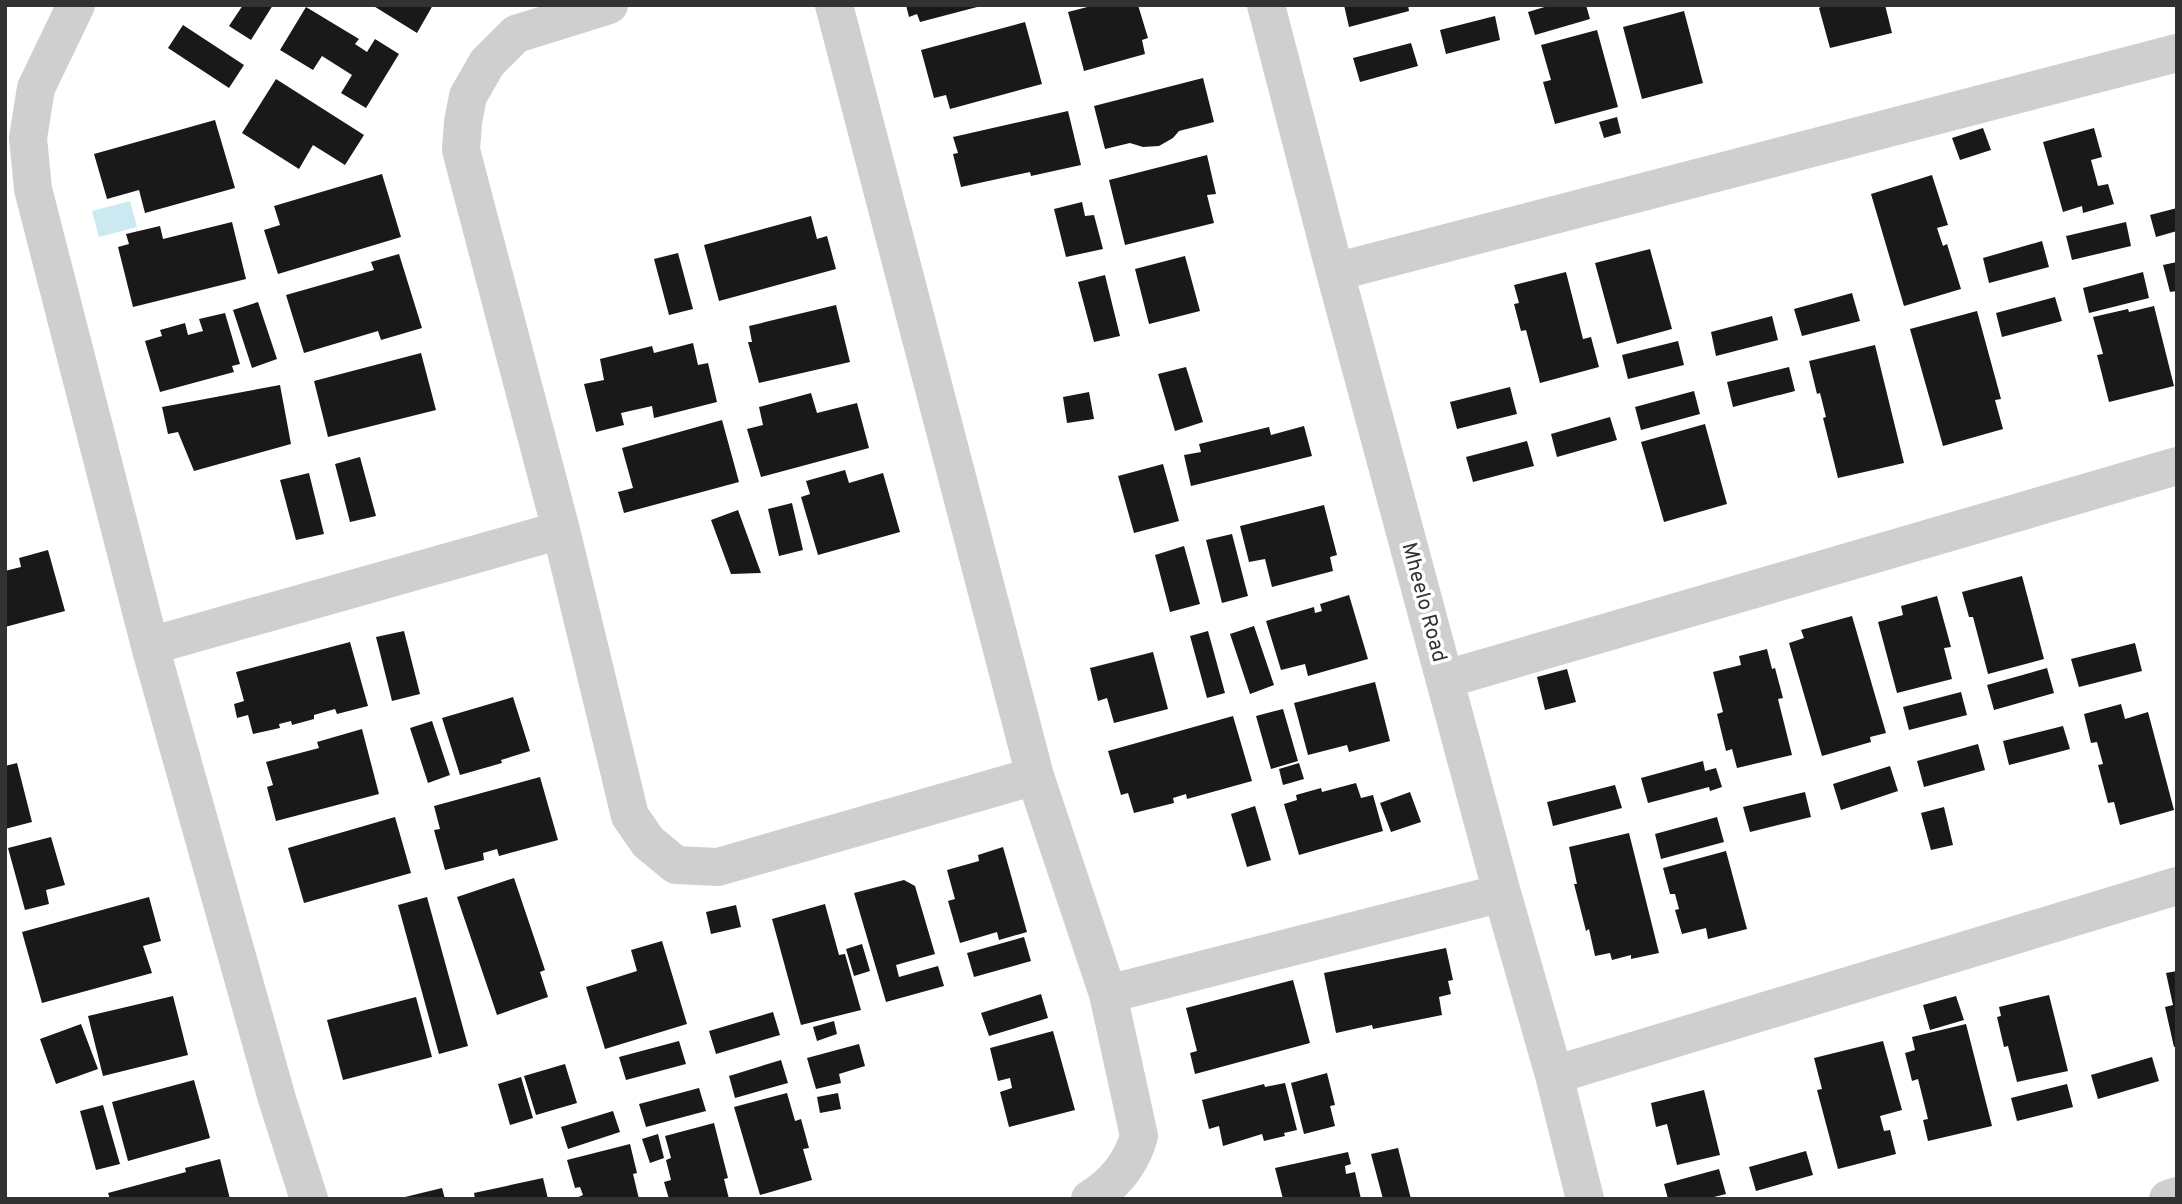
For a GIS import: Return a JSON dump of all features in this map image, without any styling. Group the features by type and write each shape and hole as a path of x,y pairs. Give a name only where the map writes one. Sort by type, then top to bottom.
{"street":[{"path":"76,5 36,88 29,138 33,189 150,646 277,1099 309,1199"},
{"path":"609,5 516,34 487,63 468,96 461,150 561,530 630,816 648,842 677,864 718,867 1035,776"},
{"path":"834,5 1035,776 1108,994 1139,1136 1133,1155 1120,1174 1090,1199"},
{"name":"Mheelo Road","path":"1266,5 1335,272 1502,893 1554,1075 1585,1199"},
{"path":"1335,272 2177,53"},
{"path":"1446,680 2177,466"},
{"path":"150,646 561,530"},
{"path":"1554,1075 2177,887"},
{"path":"1108,994 1502,893"},
{"path":"2168,1199 2177,1196"}],"water":[{"path":"130,201 137,227 99,237 92,211"}],"building":[{"path":"243,5 273,5 251,40 229,26"},
{"path":"372,5 433,5 417,33"},
{"path":"906,5 981,6 920,22 917,14 909,17"},
{"path":"1095,5 1138,5 1148,38 1142,40 1145,54 1084,71 1068,12"},
{"path":"1344,5 1408,5 1409,11 1349,27"},
{"path":"1551,5 1586,5 1590,19 1535,35 1528,12"},
{"path":"1824,5 1885,5 1892,33 1830,48 1819,8"},
{"path":"306,7 359,39 355,44 367,52 375,39 399,54 366,108 341,93 352,75 322,56 313,70 280,50"},
{"path":"1684,11 1703,83 1642,99 1623,27"},
{"path":"1495,16 1500,40 1446,54 1440,30"},
{"path":"1025,22 1042,84 950,109 946,95 934,98 921,50"},
{"path":"183,25 244,65 229,88 168,48"},
{"path":"1597,30 1618,107 1555,124 1543,82 1551,80 1541,45"},
{"path":"1411,43 1418,66 1360,82 1353,58"},
{"path":"1203,78 1214,122 1179,131 1159,146 1143,147 1130,143 1105,149 1094,106"},
{"path":"276,79 364,135 345,165 313,145 299,169 242,133"},
{"path":"1068,111 1081,165 1031,176 1030,172 961,187 953,154 958,153 953,137"},
{"path":"1617,117 1621,133 1604,138 1599,122"},
{"path":"215,120 235,188 145,213 139,190 107,199 94,154"},
{"path":"1983,128 1991,150 1960,160 1952,138"},
{"path":"2094,128 2102,157 2091,160 2098,186 2108,184 2114,204 2083,213 2082,206 2063,212 2043,142"},
{"path":"1207,155 1216,194 1207,195 1214,223 1125,245 1109,180"},
{"path":"382,174 401,237 278,274 264,230 280,225 274,206"},
{"path":"1932,175 1948,225 1937,228 1943,246 1947,244 1961,289 1904,306 1871,194"},
{"path":"1082,202 1085,216 1094,215 1103,249 1066,257 1054,209"},
{"path":"2177,208 2177,231 2156,237 2150,215"},
{"path":"811,216 817,239 827,236 836,269 719,301 704,245"},
{"path":"232,222 246,279 133,307 118,247 129,244 126,234 160,226 163,239"},
{"path":"2126,222 2131,246 2072,260 2066,236"},
{"path":"2042,241 2049,267 1989,283 1983,258"},
{"path":"1650,249 1672,329 1617,344 1595,263"},
{"path":"678,253 693,309 669,315 654,259"},
{"path":"399,254 422,328 381,340 378,331 304,353 286,295 374,270 371,262"},
{"path":"1185,256 1200,311 1149,324 1135,269"},
{"path":"2177,262 2177,291 2170,292 2163,265"},
{"path":"1566,272 1583,339 1591,337 1599,367 1540,383 1526,330 1521,331 1514,304 1519,303 1514,285"},
{"path":"2143,272 2149,298 2089,313 2083,288"},
{"path":"1105,275 1120,336 1094,342 1078,282"},
{"path":"1852,293 1860,321 1802,336 1794,309"},
{"path":"2055,297 2062,321 2002,337 1996,313"},
{"path":"258,302 277,359 252,368 233,310"},
{"path":"836,305 850,362 759,383 748,342 752,342 749,326"},
{"path":"2154,306 2174,386 2109,402 2097,355 2103,354 2093,317"},
{"path":"1977,311 2001,399 1995,400 2003,429 1943,446 1910,329"},
{"path":"225,313 240,364 232,366 234,372 160,392 145,341 162,336 160,330 185,323 188,335 203,331 199,319"},
{"path":"1772,316 1778,340 1716,356 1711,332"},
{"path":"1678,341 1684,365 1628,379 1622,355"},
{"path":"693,343 698,365 708,363 717,402 654,418 652,406 621,413 624,425 596,432 584,384 604,380 600,359 652,346 654,353"},
{"path":"1875,345 1904,463 1838,478 1823,418 1826,417 1809,361"},
{"path":"421,353 436,410 328,437 314,381"},
{"path":"1186,367 1203,422 1175,431 1158,374"},
{"path":"1789,367 1795,391 1733,407 1727,382"},
{"path":"280,385 291,444 194,471 178,432 168,434 162,407"},
{"path":"1510,387 1517,414 1457,429 1450,402"},
{"path":"1694,391 1700,414 1641,430 1635,407"},
{"path":"1089,392 1094,419 1067,423 1063,397"},
{"path":"811,393 817,413 857,403 869,448 761,477 747,429 763,425 759,407"},
{"path":"1610,417 1617,440 1557,457 1551,434"},
{"path":"722,420 739,482 624,513 618,492 633,488 622,448"},
{"path":"1705,424 1727,504 1664,522 1641,442"},
{"path":"1304,426 1312,456 1191,486 1184,455 1201,452 1199,444 1269,427 1271,435"},
{"path":"1527,441 1534,466 1473,482 1466,457"},
{"path":"360,457 376,516 350,522 335,464"},
{"path":"1163,464 1179,521 1134,533 1118,476"},
{"path":"845,470 849,483 883,473 900,532 818,555 801,497 810,494 806,481"},
{"path":"309,473 324,534 296,540 280,480"},
{"path":"792,503 803,550 779,556 768,509"},
{"path":"1324,505 1337,555 1330,557 1333,571 1272,587 1265,559 1249,562 1240,526"},
{"path":"738,510 761,573 731,574 711,520"},
{"path":"1232,534 1248,596 1222,603 1206,540"},
{"path":"1184,546 1200,604 1170,612 1155,555"},
{"path":"48,550 65,611 5,627 5,571 21,567 19,558"},
{"path":"2022,576 2044,659 1988,674 1973,617 1969,617 1962,592"},
{"path":"1349,595 1368,659 1308,676 1305,664 1281,670 1266,621 1314,607 1315,613 1322,611 1320,604"},
{"path":"1937,596 1951,647 1944,648 1952,679 1897,693 1878,622 1903,615 1901,606"},
{"path":"1852,616 1886,733 1870,737 1871,742 1822,756 1789,643 1804,638 1801,630"},
{"path":"1254,626 1274,685 1250,694 1230,634"},
{"path":"404,631 420,694 392,701 376,637"},
{"path":"1208,631 1225,693 1207,698 1190,636"},
{"path":"350,642 368,706 337,714 335,709 314,715 314,719 292,725 291,721 279,724 280,728 253,734 248,715 237,718 234,704 244,701 236,672"},
{"path":"2135,643 2142,671 2079,687 2071,659"},
{"path":"1767,649 1783,698 1778,699 1792,755 1737,768 1732,749 1726,751 1717,714 1723,712 1713,672 1741,665 1739,656"},
{"path":"1153,652 1168,709 1114,723 1107,698 1098,701 1090,668"},
{"path":"2047,668 2054,693 1994,710 1987,685"},
{"path":"1567,669 1576,702 1545,710 1537,677"},
{"path":"1375,682 1390,741 1349,752 1347,745 1308,755 1294,703"},
{"path":"1961,692 1967,715 1909,730 1903,707"},
{"path":"513,697 530,751 501,760 502,763 460,775 442,718"},
{"path":"2121,704 2125,719 2148,712 2174,810 2120,825 2114,802 2108,803 2098,765 2103,764 2097,742 2091,743 2084,714"},
{"path":"1283,709 1298,761 1271,769 1256,716"},
{"path":"1233,716 1252,781 1187,799 1186,794 1173,798 1174,803 1134,813 1128,793 1121,795 1108,751"},
{"path":"432,721 450,775 428,783 410,728"},
{"path":"2063,726 2070,749 2009,765 2003,741"},
{"path":"362,729 379,794 276,821 267,787 273,785 266,762 319,748 317,742"},
{"path":"1978,744 1985,770 1924,787 1917,761"},
{"path":"1703,761 1705,771 1716,768 1722,787 1710,791 1709,787 1648,803 1641,778"},
{"path":"17,763 32,822 5,829 5,766"},
{"path":"1299,763 1304,779 1283,785 1279,769"},
{"path":"1890,766 1898,791 1841,810 1833,784"},
{"path":"540,777 558,840 499,856 497,849 483,853 484,860 445,870 434,830 440,829 434,806"},
{"path":"1356,783 1361,798 1373,795 1383,831 1299,855 1284,804 1297,800 1296,795 1321,788 1322,792"},
{"path":"1615,785 1622,808 1553,826 1547,802"},
{"path":"1410,792 1421,822 1391,832 1380,803"},
{"path":"1805,792 1811,817 1750,832 1743,807"},
{"path":"1255,806 1271,860 1247,867 1231,814"},
{"path":"1944,807 1953,845 1931,850 1921,813"},
{"path":"395,817 411,873 304,903 288,848"},
{"path":"1717,817 1724,842 1661,859 1655,834"},
{"path":"1629,833 1659,953 1631,959 1631,955 1612,960 1610,953 1595,956 1574,884 1577,884 1569,847"},
{"path":"51,837 65,885 46,890 49,904 25,910 8,848"},
{"path":"1003,847 1027,932 999,940 997,932 960,943 948,901 955,899 947,870 979,861 978,855"},
{"path":"1726,851 1747,929 1708,939 1706,928 1682,934 1675,910 1679,909 1675,894 1670,894 1663,868"},
{"path":"514,878 545,970 540,972 548,997 497,1015 457,897"},
{"path":"904,880 915,886 935,954 896,965 899,977 938,966 944,986 886,1002 854,893"},
{"path":"149,897 161,941 143,946 152,973 42,1003 22,932"},
{"path":"427,897 468,1046 439,1054 398,905"},
{"path":"825,904 839,955 845,954 861,1010 801,1025 772,919"},
{"path":"736,905 741,927 711,934 706,912"},
{"path":"1024,937 1031,961 974,977 967,953"},
{"path":"662,941 687,1024 605,1049 586,987 637,971 631,950"},
{"path":"862,944 870,971 854,976 846,949"},
{"path":"1446,948 1453,980 1448,981 1451,994 1439,997 1442,1015 1373,1029 1372,1025 1336,1033 1324,973"},
{"path":"2177,971 2177,1046 2174,1047 2165,1007 2173,1005 2166,973"},
{"path":"1293,980 1310,1043 1195,1074 1190,1053 1197,1051 1186,1008"},
{"path":"1041,994 1048,1018 989,1036 981,1013"},
{"path":"2049,995 2068,1071 2017,1082 2008,1046 2004,1047 1997,1017 2001,1016 1999,1007"},
{"path":"173,996 188,1055 103,1076 88,1016"},
{"path":"1956,996 1964,1020 1930,1030 1923,1005"},
{"path":"416,997 432,1057 343,1080 327,1020"},
{"path":"773,1012 780,1035 716,1054 709,1031"},
{"path":"834,1021 837,1034 817,1041 813,1027"},
{"path":"81,1024 98,1069 56,1084 40,1039"},
{"path":"1966,1024 1992,1126 1928,1141 1923,1120 1928,1119 1918,1079 1912,1081 1905,1053 1915,1050 1912,1037"},
{"path":"1053,1031 1075,1110 1009,1127 1000,1092 1012,1088 1010,1078 998,1081 990,1048"},
{"path":"679,1041 686,1064 626,1080 619,1057"},
{"path":"1883,1041 1902,1110 1880,1116 1884,1131 1890,1130 1896,1154 1838,1169 1817,1090 1822,1089 1814,1058"},
{"path":"859,1044 865,1066 839,1074 841,1083 816,1089 807,1058"},
{"path":"2152,1057 2159,1081 2098,1099 2091,1075"},
{"path":"781,1060 788,1083 735,1098 729,1076"},
{"path":"565,1064 577,1103 536,1115 524,1076"},
{"path":"1327,1073 1335,1105 1330,1106 1335,1126 1304,1134 1291,1083"},
{"path":"521,1077 533,1118 510,1125 498,1084"},
{"path":"194,1080 210,1138 128,1161 112,1102"},
{"path":"1285,1083 1297,1130 1264,1141 1262,1134 1223,1146 1219,1126 1209,1129 1202,1100 1264,1084 1265,1087"},
{"path":"2067,1084 2073,1107 2017,1121 2011,1098"},
{"path":"699,1088 706,1111 646,1127 639,1104"},
{"path":"1704,1090 1720,1155 1677,1165 1667,1124 1656,1127 1651,1103"},
{"path":"787,1093 795,1121 801,1119 809,1148 803,1149 812,1180 760,1195 734,1107"},
{"path":"838,1093 841,1109 820,1113 817,1097"},
{"path":"103,1105 120,1164 96,1170 80,1111"},
{"path":"613,1111 620,1132 568,1149 561,1127"},
{"path":"714,1123 728,1178 724,1179 729,1199 669,1199 664,1182 671,1180 666,1160 671,1158 665,1136"},
{"path":"658,1134 664,1158 650,1163 642,1139"},
{"path":"630,1144 637,1173 633,1174 639,1199 574,1199 583,1195 580,1187 575,1188 567,1160"},
{"path":"1398,1148 1411,1199 1383,1199 1371,1154"},
{"path":"1806,1151 1813,1175 1756,1191 1749,1167"},
{"path":"1348,1152 1351,1164 1345,1166 1346,1174 1355,1172 1361,1199 1283,1199 1275,1168"},
{"path":"220,1159 230,1199 110,1199 108,1193 186,1172 185,1168"},
{"path":"1719,1169 1726,1194 1706,1199 1668,1199 1664,1184"},
{"path":"543,1178 548,1199 475,1199 474,1193"},
{"path":"442,1188 445,1199 401,1199 401,1198"}]}
